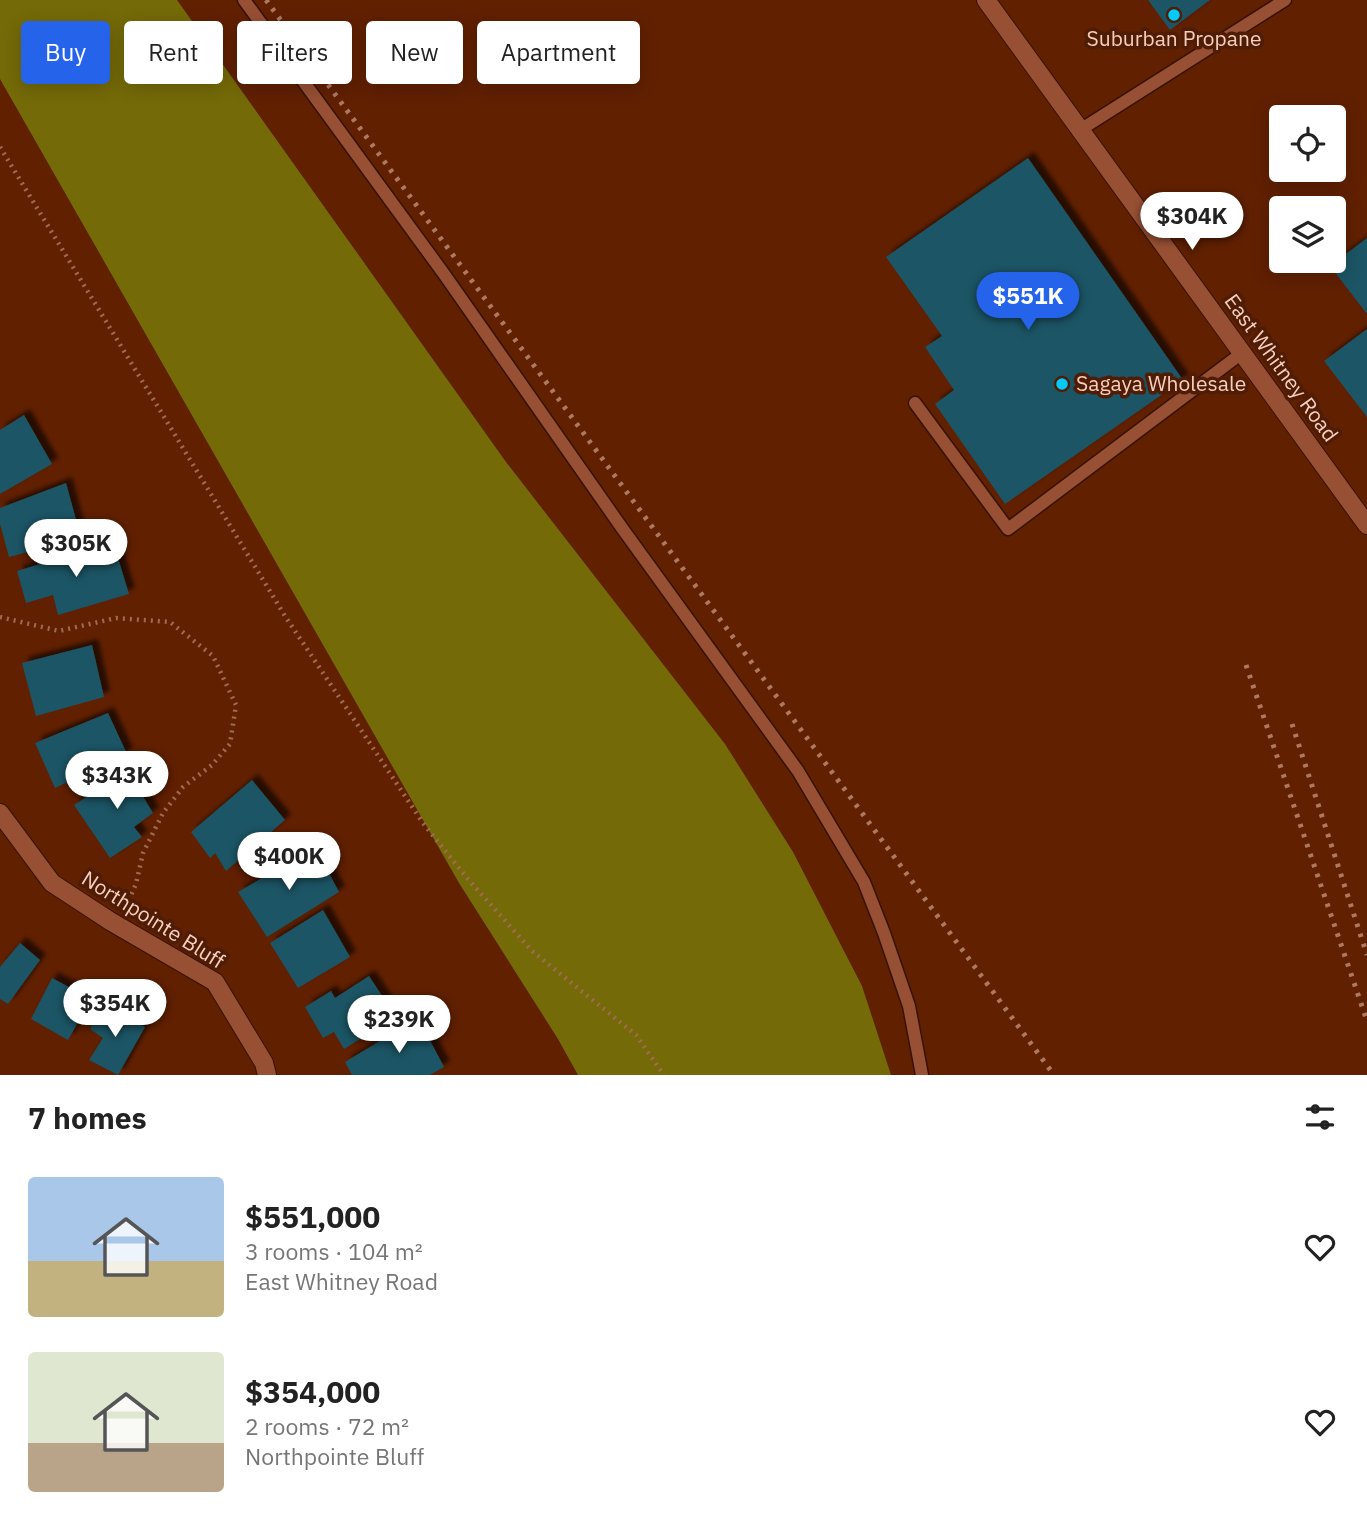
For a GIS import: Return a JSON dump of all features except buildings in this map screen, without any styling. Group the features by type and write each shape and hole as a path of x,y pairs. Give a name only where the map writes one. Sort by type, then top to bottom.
{"street":[{"name":"East Whitney Road","path":"989,1 1367,526"},
{"name":"Northpointe Bluff","path":"0,813 52,883 215,982 264,1063 267,1075"}],"lane":[{"path":"244,0 444,274 798,771 864,882 909,1006 922,1075"},
{"path":"1080,130 1285,0"},
{"path":"915,403 1008,529 1242,353"}],"path":[{"path":"0,147 285,616 423,823 467,878 532,951 636,1035 664,1075"},
{"path":"0,617 60,631 116,618 170,622 213,656 236,705 230,744 212,765 183,787 163,813 143,853 136,884 118,925"}],"shaded area":[{"path":"0,0 177,0 192,21 124,21 124,84 223,84 223,65 506,462 725,744 793,852 862,986 891,1075 578,1075 459,883 0,79"}],"railway":[{"path":"266,0 1054,1075"},
{"path":"1246,665 1367,1021"},
{"path":"1292,724 1367,955"}],"place":[{"name":"Suburban Propane","path":"1174,15"},
{"name":"Sagaya Wholesale","path":"1062,384"}]}
